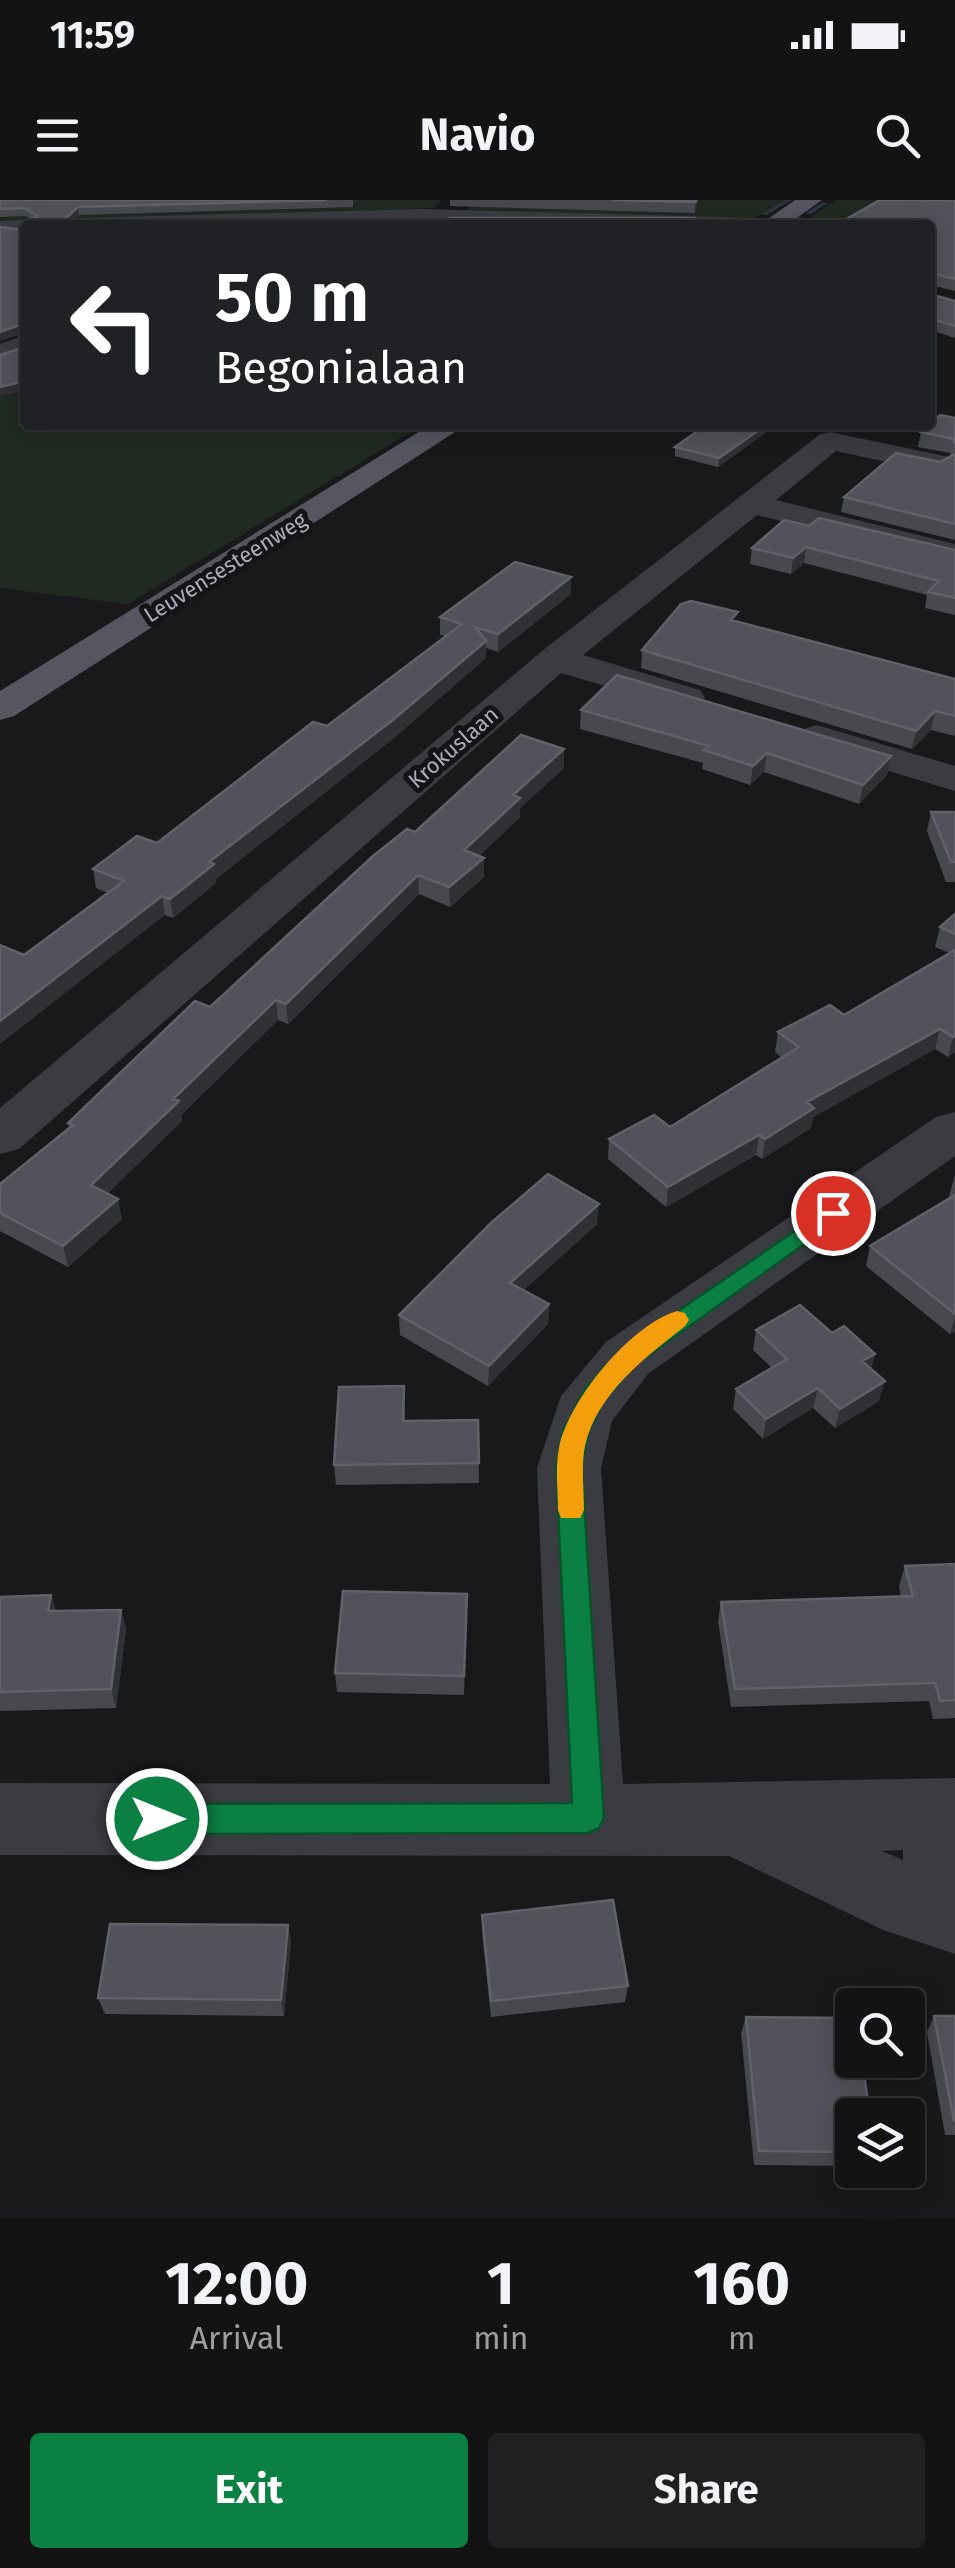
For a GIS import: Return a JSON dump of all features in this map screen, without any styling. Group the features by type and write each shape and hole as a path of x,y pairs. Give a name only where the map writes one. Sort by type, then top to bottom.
{"main road":[{"path":"779,220 811,200"},
{"name":"Leuvensesteenweg","path":"0,708 443,430"}],"street":[{"path":"226,220 451,208 631,220"},
{"path":"606,219 614,220"},
{"name":"Krokuslaan","path":"0,1136 555,659 830,441 938,464"},
{"path":"753,504 955,554"},
{"path":"555,659 726,710"},
{"path":"784,728 955,779"},
{"path":"588,1818 569,1468 583,1413 608,1378 653,1336 955,1130"},
{"path":"0,1820 732,1820 955,1813"},
{"path":"732,1820 910,1903 955,1915"},
{"path":"955,1824 948,1830 940,1858 955,1896"}],"shaded area":[{"path":"0,200 442,200 435,208 20,220 20,223 0,224"},
{"path":"473,200 792,200 753,219 467,212"},
{"path":"836,200 955,200 955,287 935,286 935,220 806,220"},
{"path":"20,353 20,430 414,430 128,604 0,588 0,361"}],"building":[{"path":"0,200 326,200 78,207 65,219 210,220 29,220 38,216 24,208 0,209"},
{"path":"613,200 696,200 696,202"},
{"path":"880,200 955,200 955,279 935,274 935,220 845,220"},
{"path":"450,218 695,218 695,220"},
{"path":"0,227 20,230 20,325 0,332"},
{"path":"935,295 955,301 955,326 935,320"},
{"path":"20,349 20,382 0,387 0,355"},
{"path":"940,415 955,418 955,444 953,439 921,432 935,430 935,419"},
{"path":"699,430 759,430 719,458 675,447"},
{"path":"896,453 940,462 955,454 955,524 844,497"},
{"path":"819,518 955,550 955,598 928,592 939,581 806,547 793,558 752,548 784,520 809,526"},
{"path":"515,562 571,577 498,634 475,627 486,641 394,719 209,862 214,864 170,899 162,896 0,1021 0,945 24,955 124,881 93,869 137,836 157,843 313,722 327,726 462,624 440,617"},
{"path":"691,601 738,612 731,620 955,679 955,716 935,711 916,731 642,650 681,604"},
{"path":"617,675 891,756 863,785 767,753 753,766 704,750 709,746 581,710"},
{"path":"521,735 564,749 513,795 520,798 464,850 484,858 449,887 418,875 286,1004 276,1000 91,1185 118,1199 63,1246 0,1213 0,1184 73,1125 68,1123 195,1001 210,1007 373,856 407,829 415,832"},
{"path":"931,812 955,812 955,862 951,862"},
{"path":"955,914 955,934 940,927"},
{"path":"955,950 955,1036 940,1029 807,1102 814,1108 765,1139 759,1135 668,1187 609,1139 654,1115 670,1127 799,1047 778,1032 830,1005 844,1015"},
{"path":"548,1174 599,1204 510,1283 549,1304 489,1366 399,1315 492,1222"},
{"path":"955,1195 955,1314 870,1246"},
{"path":"800,1305 832,1333 844,1326 875,1354 862,1361 885,1381 840,1409 818,1388 766,1419 736,1389 787,1359 756,1330"},
{"path":"404,1386 403,1421 478,1420 479,1463 334,1465 339,1387"},
{"path":"955,1564 955,1700 940,1701 935,1683 735,1689 721,1602 913,1596 905,1566"},
{"path":"343,1591 467,1594 464,1676 335,1673"},
{"path":"51,1595 48,1611 121,1610 111,1689 0,1692 0,1597"},
{"path":"613,1900 628,1986 491,2001 482,1915"},
{"path":"110,1924 288,1925 281,2000 98,1998"},
{"path":"934,2016 955,2016 955,2121 954,2121"},
{"path":"746,2017 835,2018 835,2078 865,2078 868,2098 835,2098 835,2152 759,2151"}],"waterway":[{"path":"765,214 789,200"},
{"path":"809,213 825,203"}],"slow traffic":[{"path":"571,1510 571,1449 583,1413 627,1358 677,1320"}],"route":[{"path":"157,1819 588,1818 569,1468 583,1413 608,1378 653,1336 833,1213"}]}
